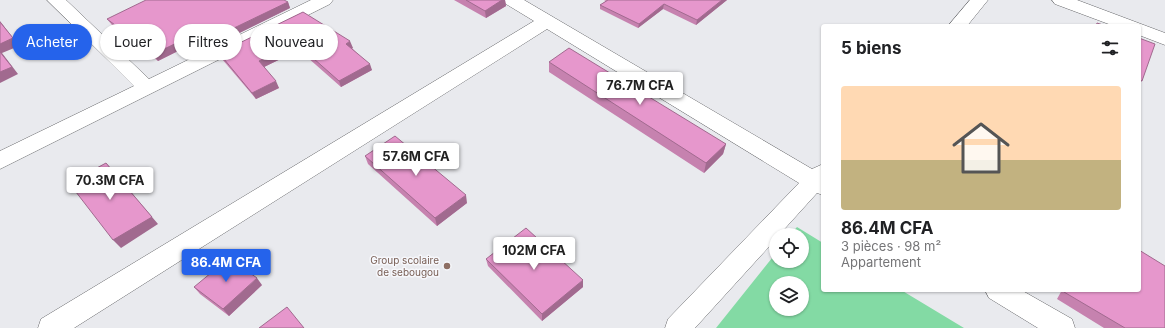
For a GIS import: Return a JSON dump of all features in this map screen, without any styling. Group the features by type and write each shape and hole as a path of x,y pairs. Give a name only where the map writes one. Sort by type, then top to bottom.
{"street":[{"path":"57,0 147,88"},
{"path":"0,161 324,0"},
{"path":"512,0 820,180 678,328"},
{"path":"959,24 979,0"},
{"path":"1061,0 1126,24"},
{"path":"51,328 547,21"},
{"path":"1141,30 1165,39"},
{"path":"1001,292 1062,328"}],"green space":[{"path":"809,234 821,242 821,292 904,292 964,328 716,328 769,262 769,268 809,268"}],"building":[{"path":"146,0 284,0 288,2 242,24 174,24 174,44 166,48 166,24 114,24 107,19"},
{"path":"466,0 502,0 485,11"},
{"path":"608,0 722,0 697,20 664,4 639,24 600,5"},
{"path":"303,12 322,24 278,24"},
{"path":"0,22 12,38 0,44"},
{"path":"338,34 350,41 346,44 370,64 339,81 315,60 338,60"},
{"path":"250,38 250,60 261,60 259,61 276,81 252,93 225,60 242,60 242,42"},
{"path":"1141,39 1155,44 1142,81 1141,80"},
{"path":"569,48 726,144 706,163 549,62"},
{"path":"0,52 12,67 0,72"},
{"path":"395,136 466,195 435,218 365,156"},
{"path":"106,163 152,217 113,240 69,183"},
{"path":"526,228 583,280 542,314 486,259"},
{"path":"1141,251 1165,266 1165,328 1125,328 1064,292 1141,292"},
{"path":"229,258 257,278 223,309 194,287"},
{"path":"287,307 304,328 259,328"}],"place":[{"name":"Group scolaire de sebougou","path":"447,266"}]}
